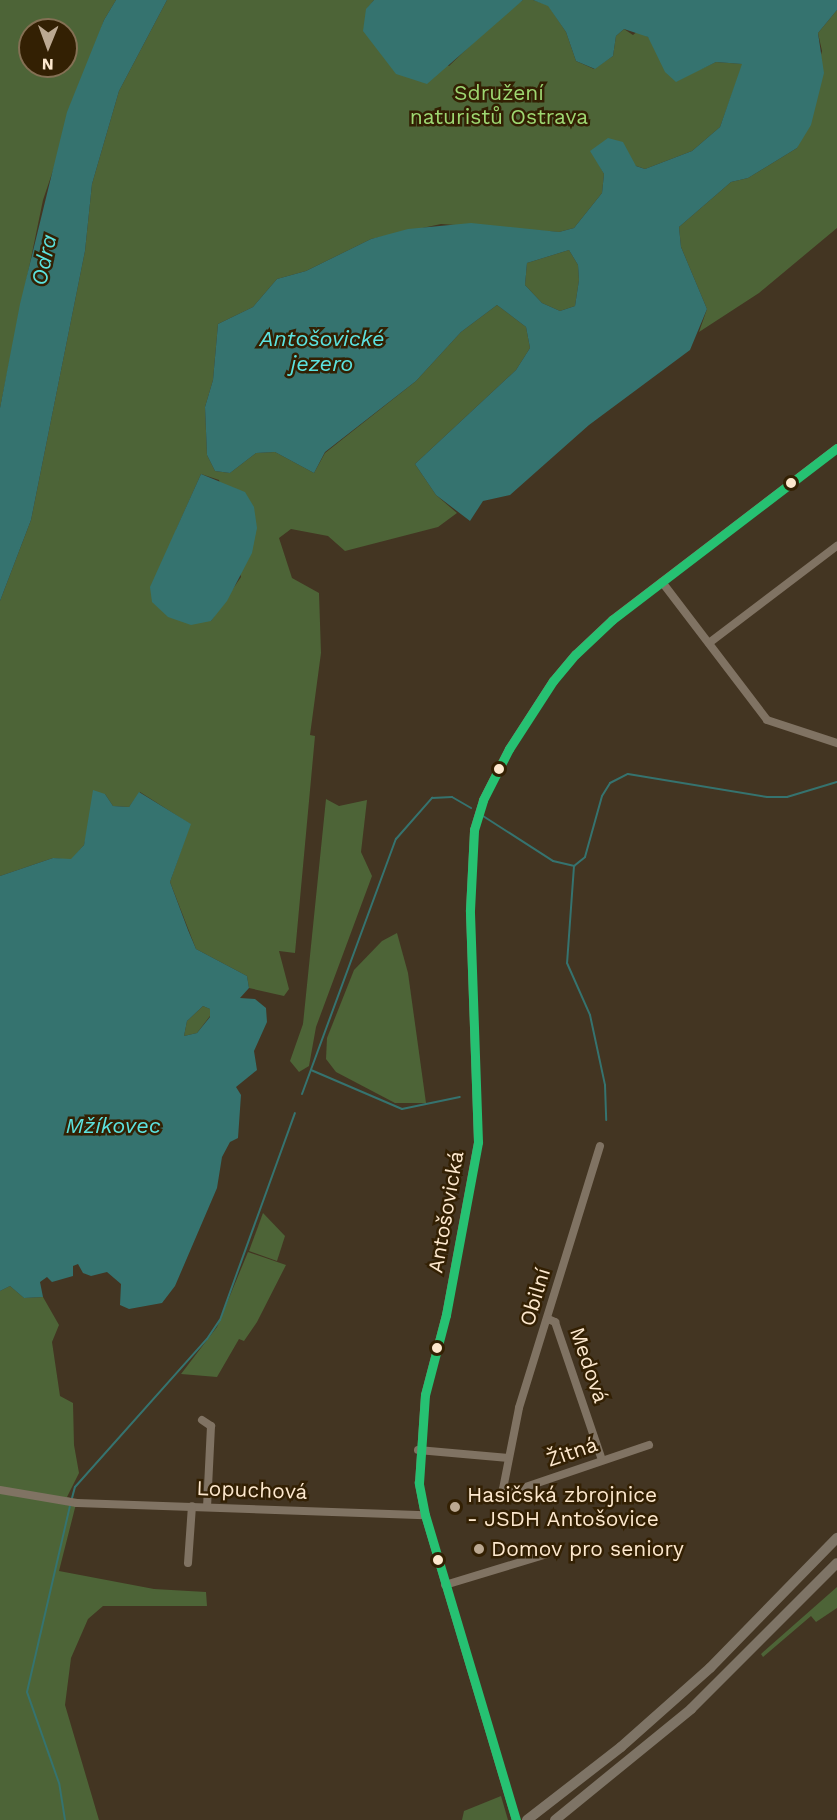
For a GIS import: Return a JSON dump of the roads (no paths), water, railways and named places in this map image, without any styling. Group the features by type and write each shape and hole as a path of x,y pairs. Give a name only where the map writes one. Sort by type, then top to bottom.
{"highway":[{"path":"527,1820 621,1747 710,1668 837,1538"},
{"path":"555,1820 691,1709 837,1563"}],"street":[{"name":"Antošovická","path":"516,1820 425,1515 418,1450 425,1395 446,1315 478,1142 470,910 474,830 483,800 509,749 553,681 612,620 837,448"},
{"path":"709,643 837,546"},
{"path":"662,582 767,720 837,743"},
{"name":"Obilní","path":"509,1458 519,1408 600,1146"},
{"name":"Medová","path":"548,1319 555,1322 602,1460"},
{"path":"202,1420 211,1426 207,1507"},
{"name":"Žitná","path":"509,1458 503,1489 508,1493 649,1445"},
{"path":"418,1450 509,1458"},
{"name":"Lopuchová","path":"0,1490 77,1503 425,1515"},
{"path":"188,1563 192,1506"},
{"path":"446,1589 547,1554"}],"water":[{"name":"Odra","path":"116,0 167,0 119,91 92,184 85,251 31,520 0,601 0,408 20,304 67,112 104,20"},
{"path":"374,0 523,0 427,84 396,74 363,31 366,9"},
{"name":"Antošovické jezero","path":"533,0 837,0 837,10 818,33 824,73 811,125 797,148 748,178 731,182 679,227 681,247 707,309 690,350 589,425 510,495 483,501 470,521 436,495 415,464 516,370 530,348 526,327 497,305 461,332 416,381 325,452 314,473 275,452 256,453 230,473 215,471 207,455 205,407 213,380 218,324 253,307 277,279 306,271 371,239 408,229 471,223 559,232 574,228 602,193 604,174 590,151 608,138 623,142 636,166 645,169 692,151 720,127 742,64 716,62 676,82 665,72 648,37 624,29 616,36 613,56 595,69 576,61 566,32 548,6","holes":["569,250 578,265 579,280 575,306 560,311 542,303 525,285 527,263"]},
{"path":"201,474 245,492 254,507 257,528 252,553 227,601 211,621 191,625 168,617 152,602 150,587"},
{"name":"Mžíkovec","path":"93,790 105,794 113,806 129,807 139,792 191,824 170,882 188,930 196,949 247,976 249,988 240,998 255,999 266,1008 267,1022 254,1051 257,1070 236,1087 241,1095 238,1138 230,1142 222,1157 217,1188 175,1286 162,1303 129,1309 120,1305 121,1284 107,1272 91,1276 83,1273 78,1264 73,1266 73,1276 52,1282 47,1277 40,1282 43,1297 24,1298 10,1286 0,1291 0,876 53,858 71,859 84,845","holes":["203,1006 210,1009 210,1017 197,1033 184,1036 187,1021"]}],"waterway":[{"path":"483,816 553,861 574,866 585,857 602,796 610,783 628,774 767,797 787,797 837,782"},
{"path":"302,1094 396,839 432,798 452,797 471,808"},
{"path":"574,866 567,963 590,1015 605,1085 606,1120"},
{"path":"311,1070 402,1109 460,1097"},
{"path":"72,1498 75,1487 207,1339 220,1320 295,1113"},
{"path":"65,1820 59,1783 27,1692 70,1506"}],"place":[{"name":"Hasičská zbrojnice - JSDH Antošovice","path":"455,1507"},
{"name":"Domov pro seniory","path":"479,1549"}],"park label":[{"name":"Sdružení naturistů Ostrava","path":"499,105"}]}
